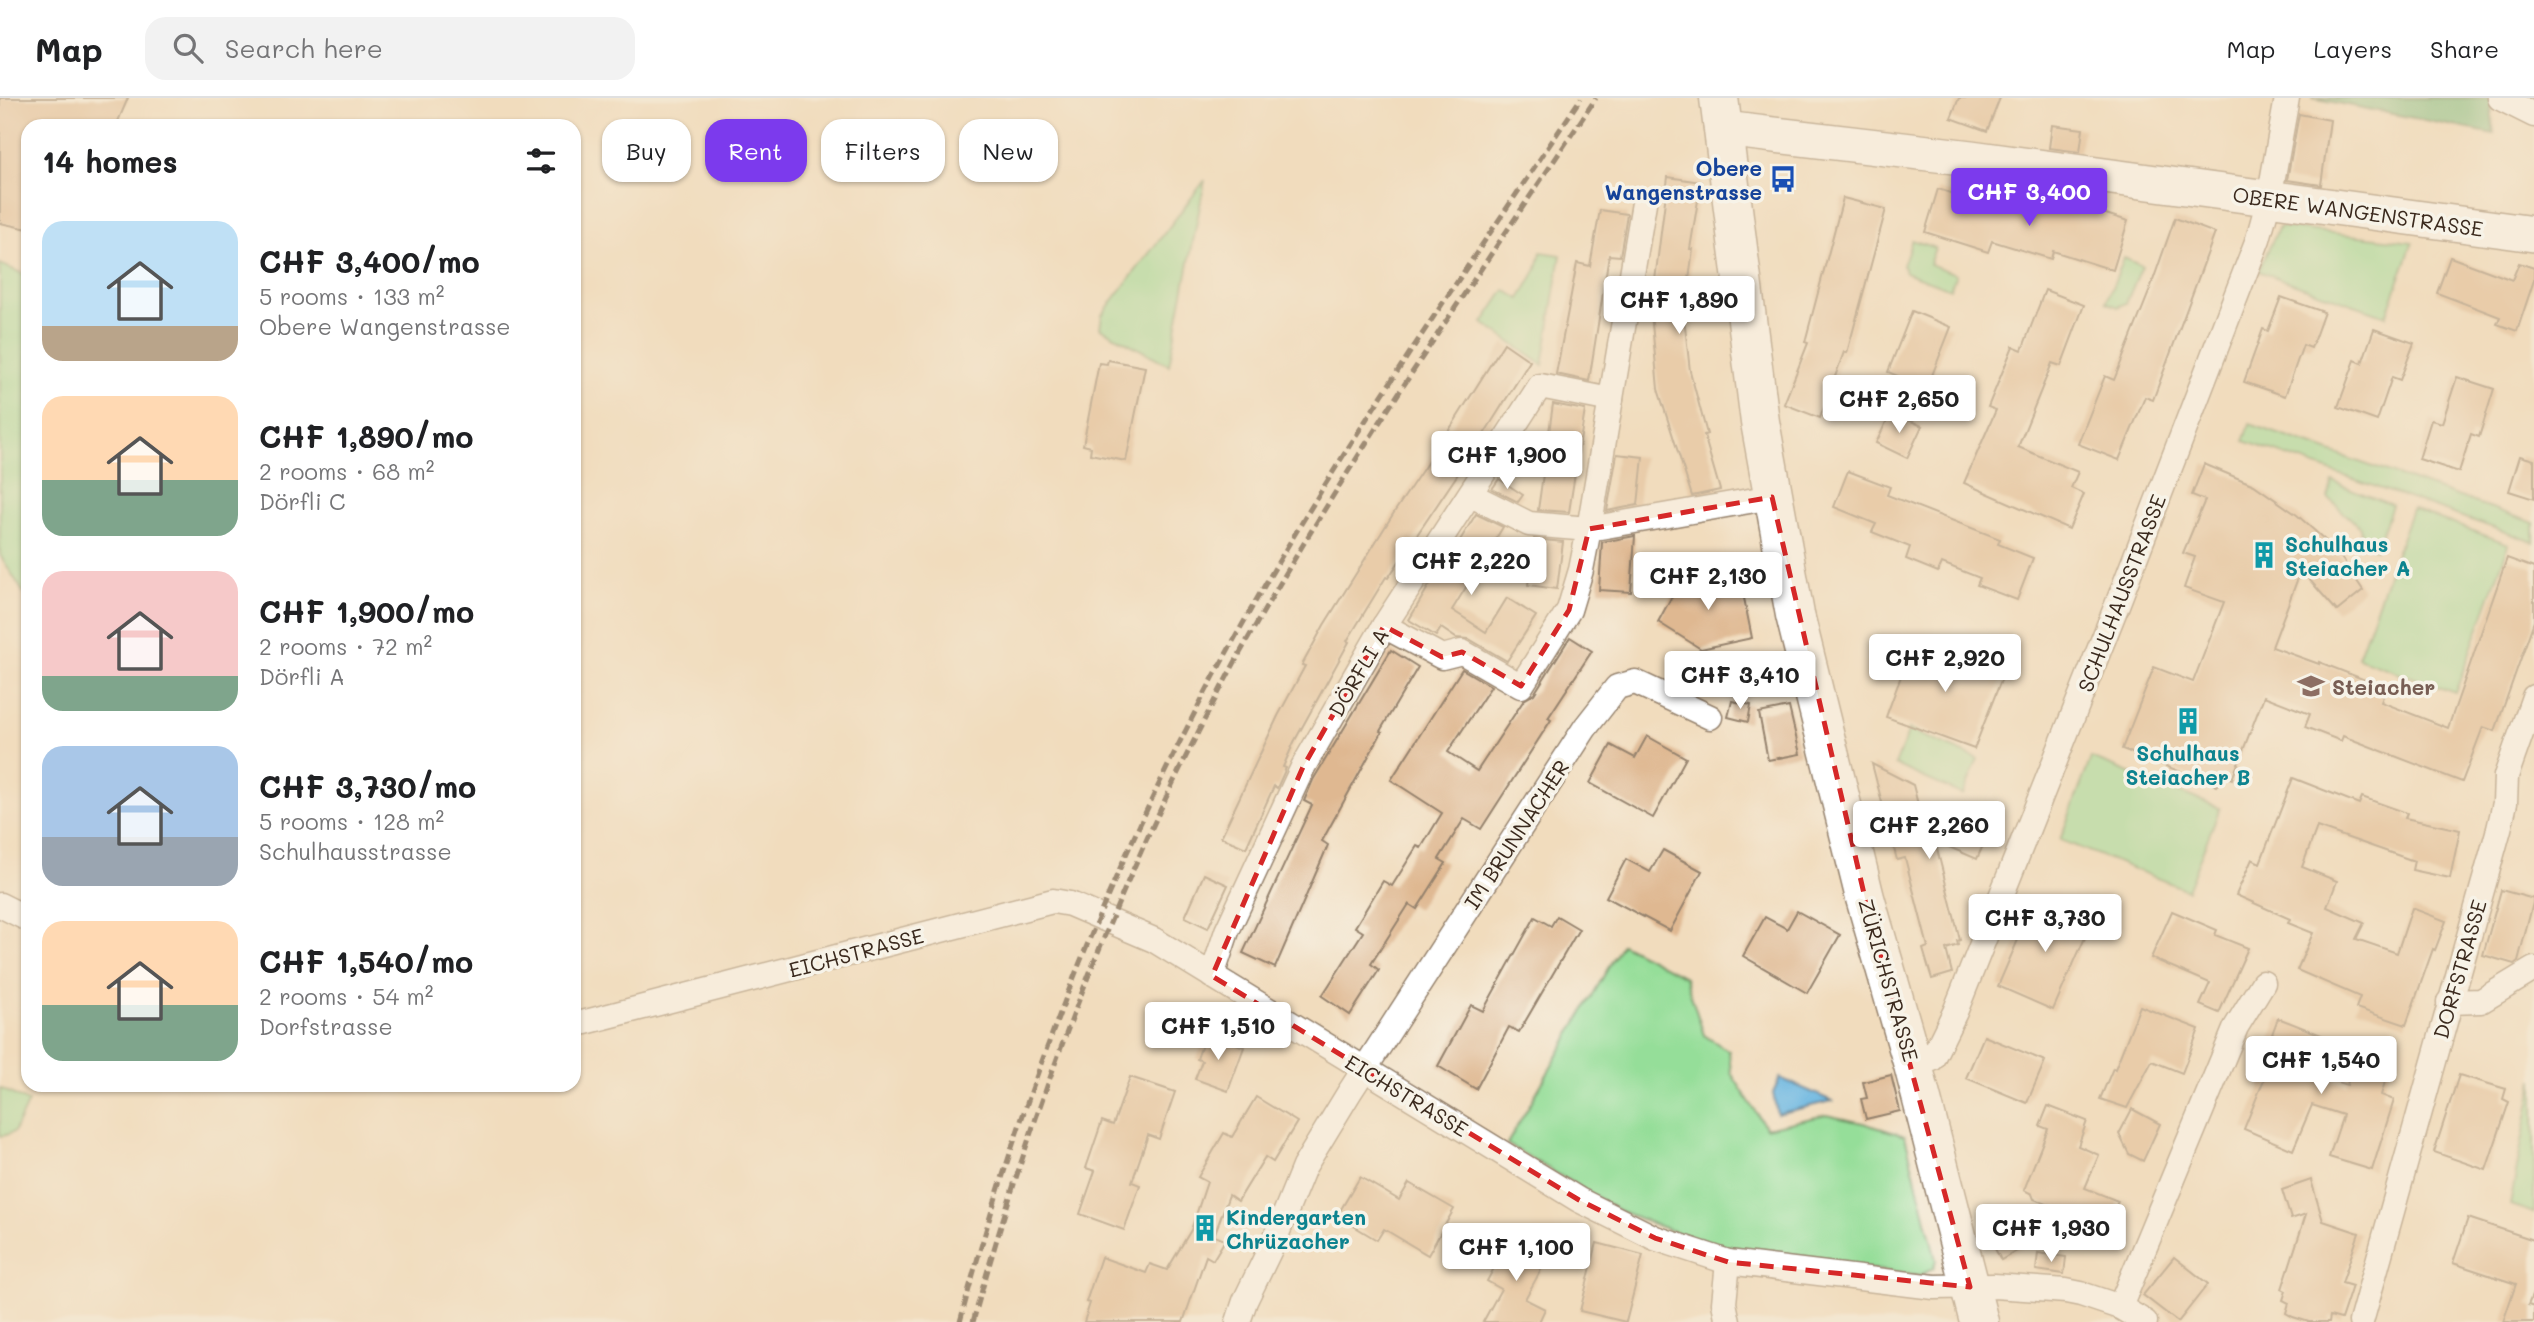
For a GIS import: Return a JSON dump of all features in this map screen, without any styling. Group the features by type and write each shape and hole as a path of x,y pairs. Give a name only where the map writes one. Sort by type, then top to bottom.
{"main road":[{"name":"ZÜRICHSTRASSE","path":"1722,114 1772,497 1795,615 1865,898 1913,1065 1975,1304"}],"street":[{"name":"SCHULHAUSSTRASSE","path":"1913,1065 1932,1059 1955,1012 2163,486 2258,239 2269,199 2287,98"},
{"path":"2500,98 2534,115"},
{"name":"OBERE WANGENSTRASSE","path":"1722,114 1970,158 2534,234"},
{"path":"1384,626 1442,657 1462,652 1521,686 1569,610 1589,529 1644,203"},
{"name":"DÖRFLI A","path":"1212,976 1227,931 1303,767 1384,626 1539,386 1611,400"},
{"path":"1471,495 1529,524 1589,529 1772,497"},
{"name":"IM BRUNNACHER","path":"1237,1322 1304,1167 1585,728 1617,687 1635,682 1710,717"},
{"name":"DORFSTRASSE","path":"2361,1322 2499,829 2505,803 2506,776 2534,697"},
{"name":"EICHSTRASSE","path":"581,1023 1053,901 1070,904 1154,940 1606,1215 1656,1238 1728,1262 1934,1286 1975,1304 2029,1287 2066,1291 2120,1307 2145,1322"},
{"path":"0,905 21,916"},
{"path":"2449,1002 2481,1001 2534,969"},
{"path":"2120,1307 2236,1027 2263,983"},
{"path":"1728,1262 1724,1303 1728,1322"}],"highlighted area":[{"path":"1772,497 1865,898 1970,1287 1728,1262 1655,1238 1579,1200 1212,976 1303,767 1384,626 1442,657 1462,652 1521,686 1569,610 1589,529"}],"green space":[{"path":"2312,98 2490,98 2494,134"},
{"path":"1205,180 1169,365 1100,328 1102,315"},
{"path":"2279,227 2413,242 2386,316 2258,271"},
{"path":"1912,240 1935,248 1929,264 1956,274 1950,289 1905,272 1903,265"},
{"path":"1541,252 1561,255 1543,365 1483,323 1505,290 1520,299 1537,269"},
{"path":"2124,258 2142,266 2126,303 2118,307 2106,302"},
{"path":"0,264 21,273 21,589 0,555"},
{"path":"2250,424 2534,523 2534,542 2244,441"},
{"path":"2333,482 2392,505 2376,549 2362,544 2360,527 2328,498"},
{"path":"2412,509 2509,544 2455,693 2358,658"},
{"path":"1909,730 1978,759 1963,795 1895,765"},
{"path":"2091,758 2220,808 2187,890 2060,840"},
{"path":"1622,944 1685,977 1704,1035 1729,1051 1731,1073 1766,1128 1826,1115 1905,1136 1936,1260 1933,1269 1920,1275 1766,1257 1688,1237 1620,1211 1507,1144"},
{"path":"2534,1079 2534,1213 2510,1205"},
{"path":"0,1088 28,1102 14,1132 0,1137"}],"water":[{"path":"1780,1078 1832,1101 1777,1114 1773,1093"}],"building":[{"path":"0,98 128,98 119,119 21,119 21,228 0,223"},
{"path":"1959,98 2000,98 1987,131 1951,118"},
{"path":"2299,114 2330,120 2321,185 2287,180"},
{"path":"2052,125 2083,129 2080,152 2049,148"},
{"path":"1668,177 1701,182 1690,249 1693,249 1684,317 1690,371 1720,490 1692,496 1658,389 1651,312"},
{"path":"1938,189 1994,207 1998,195 2060,214 2064,201 2128,221 2113,270 2053,251 2051,259 1992,241 1988,252 1925,232"},
{"path":"1843,198 1886,209 1847,353 1844,352 1820,418 1784,404 1808,343 1805,342"},
{"path":"1600,210 1627,214 1620,256 1609,255 1589,381 1556,374 1577,263 1590,266"},
{"path":"2175,218 2215,233 2153,400 2145,397 2119,460 2078,444 2105,376 2114,380"},
{"path":"2450,257 2512,280 2519,263 2534,268 2534,280 2517,331 2497,324 2500,317 2437,293"},
{"path":"2045,290 2084,305 2061,366 2052,363 2018,447 2078,472 2071,488 2084,494 2069,529 1964,483 1996,410 1988,407 2013,346 2022,350"},
{"path":"2281,297 2324,312 2311,348 2303,345 2285,396 2244,382 2263,329 2268,331"},
{"path":"1912,311 1951,327 1927,388 1888,372"},
{"path":"2374,329 2414,343 2400,380 2392,377 2377,421 2338,407 2355,360 2362,363"},
{"path":"1504,343 1530,361 1474,450 1388,578 1386,577 1347,641 1349,642 1294,742 1277,788 1274,786 1246,848 1221,837 1278,716 1305,666 1302,665 1324,625"},
{"path":"1108,360 1145,367 1126,461 1090,454 1091,447 1083,445 1099,363 1107,364"},
{"path":"2457,377 2494,389 2479,437 2471,434 2459,472 2419,459 2431,420 2442,423"},
{"path":"1553,404 1585,410 1569,512 1538,510"},
{"path":"1891,412 1922,426 1907,458 1876,443"},
{"path":"1617,454 1643,457 1638,505 1607,511"},
{"path":"2520,456 2534,460 2534,499 2509,491"},
{"path":"2204,464 2254,485 2297,515 2336,550 2363,590 2337,611 2301,570 2272,647 2386,688 2381,702 2448,728 2507,558 2534,568 2534,621 2495,731 2483,727 2462,782 2343,736 2341,741 2305,727 2310,714 2264,696 2232,779 2222,775 2217,786 2122,749 2154,667 2193,682 2224,602 2184,588 2195,557 2183,553 2205,500 2192,495"},
{"path":"1848,471 1890,487 1887,495 2000,539 1998,544 2033,558 2017,600 1977,585 1980,578 1942,563 1938,572 1906,559 1910,547 1872,532 1876,524 1834,507"},
{"path":"1499,479 1523,495 1518,502 1492,489"},
{"path":"1476,514 1503,527 1452,610 1486,632 1507,598 1536,616 1507,661 1469,639 1456,638 1441,628 1436,636 1409,620"},
{"path":"1635,536 1631,592 1599,590 1602,542"},
{"path":"1534,539 1563,542 1557,589 1528,585"},
{"path":"1685,572 1741,583 1752,638 1701,649 1658,622"},
{"path":"1570,637 1592,651 1481,829 1464,819 1439,859 1446,863 1417,909 1409,904 1371,964 1379,970 1350,1015 1322,996 1363,932 1355,927 1383,881 1392,886 1417,846 1421,848 1442,813 1391,780 1462,669 1491,686 1448,752 1477,771 1524,700 1534,694"},
{"path":"1914,641 1965,660 1968,655 2005,670 1974,749 1886,717"},
{"path":"1391,650 1418,667 1380,731 1382,732 1322,841 1328,845 1275,968 1243,953 1312,805 1304,801 1313,780"},
{"path":"1732,701 1751,705 1748,722 1728,717"},
{"path":"1789,707 1800,754 1768,760 1759,713"},
{"path":"1647,736 1686,758 1653,818 1590,783 1611,745 1635,758"},
{"path":"1872,764 1913,785 1928,844 1944,807 1991,827 1977,859 1935,841 1960,940 1957,941 1958,945 1946,949 1952,973 1932,979 1923,949 1928,947 1905,858 1897,860"},
{"path":"2293,778 2359,804 2362,797 2407,813 2405,818 2460,830 2450,878 2412,870 2414,861 2317,827 2302,867 2337,881 2327,907 2364,923 2356,939 2397,953 2412,908 2446,921 2406,1025 2356,1008 2360,997 2297,970 2313,933 2288,923 2290,919 2236,895 2252,859 2260,863"},
{"path":"1663,850 1702,871 1670,931 1606,897 1626,859 1650,872"},
{"path":"1204,874 1228,885 1208,928 1185,917"},
{"path":"2501,890 2534,899 2518,961 2514,964 2483,955"},
{"path":"2036,898 2092,922 2053,1010 1998,986"},
{"path":"1797,911 1840,935 1807,993 1743,956 1765,917 1787,929"},
{"path":"2172,911 2217,930 2215,935 2248,948 2219,1013 2200,1005 2210,983 2151,958"},
{"path":"1557,916 1579,929 1519,1032 1509,1027 1476,1089 1438,1066 1471,1005 1483,1011 1535,917 1551,926"},
{"path":"2140,1006 2199,1029 2182,1073 2152,1061 2127,1108 2100,1099"},
{"path":"2278,1018 2324,1036 2310,1073 2347,1085 2358,1045 2393,1056 2381,1095 2394,1100 2372,1170 2329,1157 2343,1115 2312,1105 2293,1150 2244,1129 2269,1067 2261,1064"},
{"path":"1206,1033 1244,1047 1228,1091 1195,1079 1202,1061 1197,1059"},
{"path":"1984,1036 2045,1061 2027,1103 1966,1078"},
{"path":"1891,1075 1900,1111 1866,1119 1861,1099 1867,1098 1863,1082"},
{"path":"2459,1075 2506,1089 2503,1099 2509,1102 2486,1170 2434,1152"},
{"path":"1130,1077 1175,1092 1159,1139 1148,1135 1132,1182 1140,1185 1124,1230 1080,1214 1095,1171 1086,1168 1102,1121 1113,1125"},
{"path":"1256,1097 1297,1122 1273,1162 1265,1157 1238,1201 1229,1195 1214,1236 1225,1240 1213,1260 1206,1256 1183,1322 1084,1322 1090,1303 1086,1302 1101,1257 1146,1273 1150,1264 1167,1270 1191,1230 1207,1182 1198,1177 1224,1133 1232,1137"},
{"path":"2048,1106 2087,1121 2078,1146 2099,1155 2085,1188 2118,1201 2107,1230 2087,1226 2067,1235 2060,1224 2065,1211 2034,1199 2032,1194 2024,1190 2048,1129 2040,1126"},
{"path":"2132,1109 2160,1124 2143,1161 2129,1154 2119,1134"},
{"path":"1360,1177 1399,1200 1409,1183 1454,1209 1428,1255 1384,1229 1377,1240 1337,1216"},
{"path":"2311,1180 2323,1221 2359,1233 2342,1283 2352,1286 2341,1319 2330,1316 2329,1322 2309,1322 2293,1317 2286,1313 2289,1303 2283,1300 2286,1291 2282,1289 2306,1214 2291,1219 2282,1190"},
{"path":"2045,1217 2052,1231 2001,1260 1993,1245"},
{"path":"2468,1218 2534,1240 2534,1291 2528,1305 2534,1307 2534,1322 2503,1322 2516,1284 2453,1263"},
{"path":"1512,1235 1549,1255 1525,1299 1545,1309 1539,1322 1483,1322 1501,1289 1487,1281"},
{"path":"1597,1243 1643,1255 1626,1322 1580,1311"},
{"path":"2038,1253 2066,1257 2064,1274 2036,1270"},
{"path":"2174,1257 2208,1284 2178,1322 2143,1295"}],"railway":[{"path":"960,1322 986,1229 1047,1047 1082,957 1160,781 1250,611 1328,480 1581,98"},
{"path":"973,1322 1025,1149 1087,980 1121,896 1198,733 1281,582 1367,441 1596,98"}],"place":[{"name":"Obere Wangenstrasse","path":"1783,179"},
{"name":"Schulhaus Steiacher A","path":"2264,555"},
{"name":"Steiacher","path":"2311,686"},
{"name":"Schulhaus Steiacher B","path":"2188,721"},
{"name":"Kindergarten Chrüzacher","path":"1205,1228"}]}
